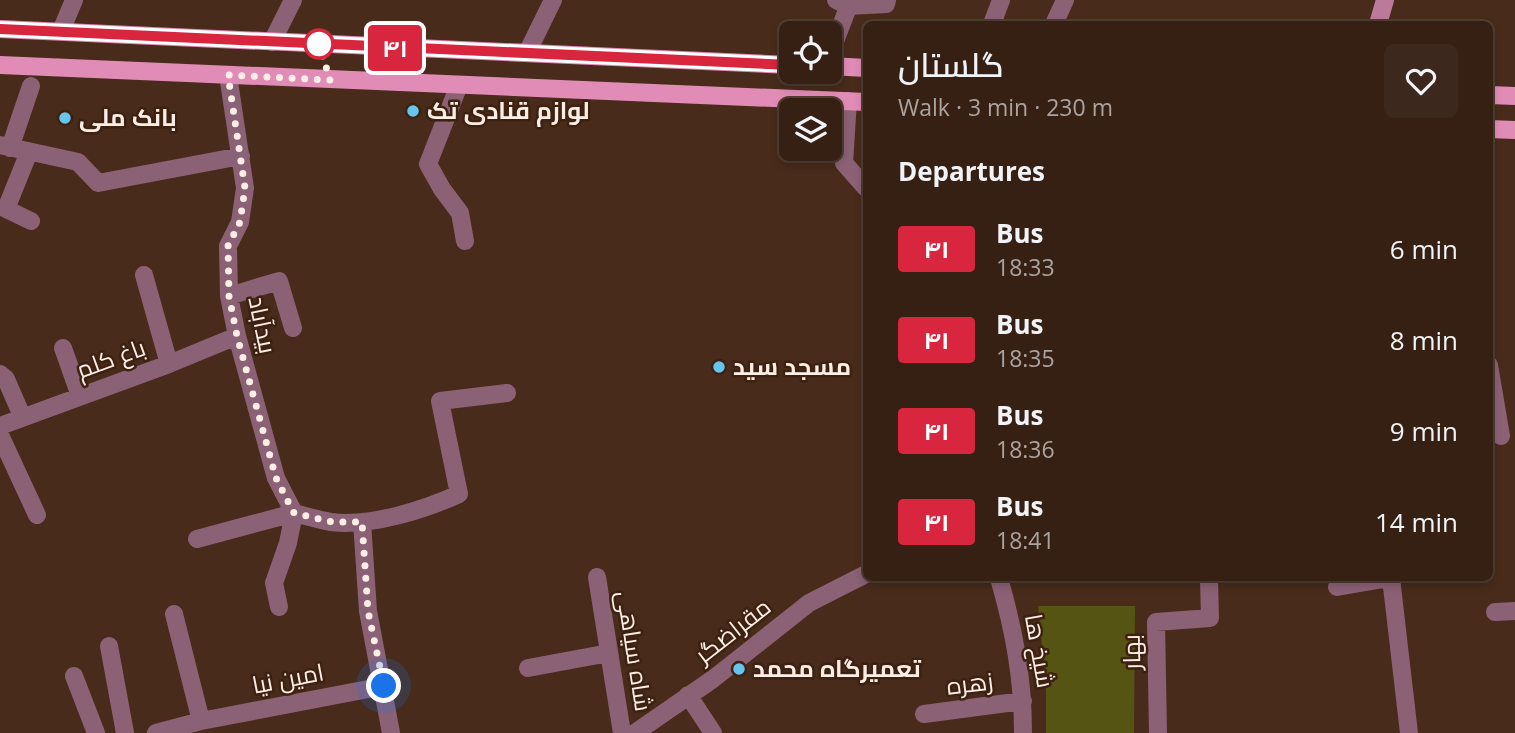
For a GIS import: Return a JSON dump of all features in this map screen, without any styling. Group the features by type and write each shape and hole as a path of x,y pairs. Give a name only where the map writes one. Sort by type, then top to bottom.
{"main road":[{"path":"0,29 779,64"},
{"path":"0,65 863,102"},
{"path":"842,67 863,68"},
{"path":"1493,95 1515,96"},
{"path":"1493,129 1515,130"}],"street":[{"path":"61,31 74,0"},
{"path":"272,43 293,0"},
{"path":"527,53 553,0"},
{"path":"840,21 845,2 886,4 887,0"},
{"path":"993,21 1002,0"},
{"path":"1055,21 1065,0"},
{"path":"1379,21 1385,0"},
{"name":"بیدآباد","path":"228,75 245,188 240,222 228,246 229,296 237,336 276,478 294,513"},
{"path":"459,85 428,164 460,213 465,241"},
{"path":"31,86 5,146 78,162 99,183 241,156"},
{"path":"848,102 844,163 863,185"},
{"path":"29,152 6,209 31,221"},
{"path":"144,275 169,364"},
{"path":"229,296 279,281 293,328"},
{"name":"باغ کلم","path":"0,426 237,336"},
{"path":"63,348 80,396"},
{"path":"0,374 6,379 22,416"},
{"path":"1493,386 1502,433"},
{"path":"197,539 294,513 332,522 362,522 430,507 459,494 440,401 507,393"},
{"path":"0,435 37,515"},
{"path":"279,607 274,583 288,543 294,513"},
{"path":"362,522 368,611 391,733"},
{"name":"مقراضگر","path":"635,733 808,603 863,576"},
{"name":"شاه سیاهی","path":"597,577 622,733"},
{"name":"شیخ ها","path":"1000,581 1012,626 1023,687 1023,733"},
{"name":"بهار","path":"1158,733 1156,622 1210,618 1209,581"},
{"path":"1337,587 1372,581"},
{"path":"1390,581 1409,733"},
{"path":"1495,612 1515,611"},
{"path":"174,614 201,721"},
{"path":"109,646 125,733"},
{"path":"527,668 609,653"},
{"path":"74,676 96,733"},
{"name":"امین نیا","path":"156,733 201,721 384,686"},
{"path":"688,695 713,733"},
{"name":"زهره","path":"924,714 1023,701"}],"shaded area":[{"path":"1038,606 1135,606 1134,733 1046,733 1046,685"}],"bus line":[{"name":"۴۱","path":"0,29 779,64"}],"place":[{"name":"لوازم قنادی تک","path":"413,111"},
{"name":"بانک ملی","path":"65,118"},
{"name":"مسجد سید","path":"719,367"},
{"name":"تعمیرگاه محمد","path":"739,669"}],"route":[{"path":"319,44 330,80 228,75 245,188 240,222 228,246 229,296 237,336 276,478 294,513 332,522 362,522 368,611 384,686"}]}
